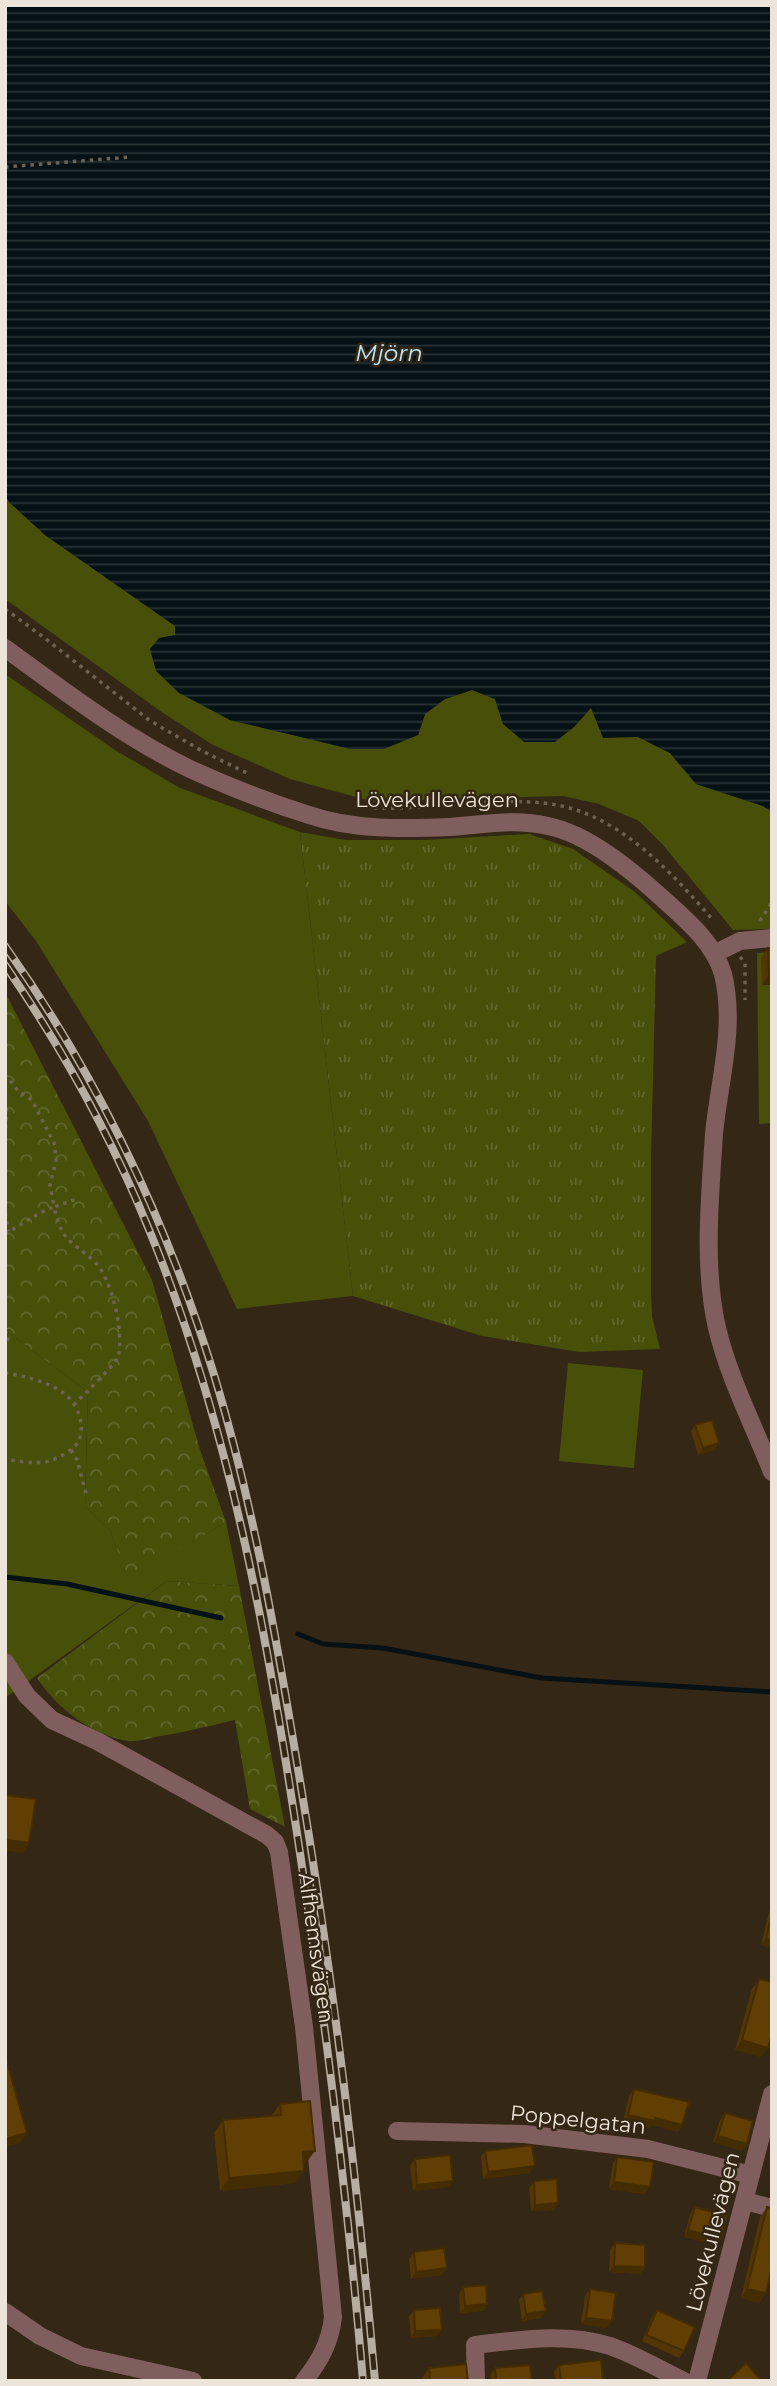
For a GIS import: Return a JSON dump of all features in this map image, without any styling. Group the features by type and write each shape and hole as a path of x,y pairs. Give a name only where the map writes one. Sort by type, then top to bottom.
{"street":[{"name":"Lövekullevägen","path":"5,648 135,738 190,769 310,816 341,823 382,827 450,827 516,821 552,826 591,842 651,888 693,928 715,954 723,974 726,1001 727,1032 715,1132 709,1227 712,1300 727,1363 772,1472"},
{"path":"715,954 732,944 750,939 772,938"},
{"name":"Alfhemsvägen","path":"5,1662 27,1696 52,1720 97,1741 267,1835 275,1842 279,1852 304,2026 332,2317 331,2337 322,2357 304,2381"},
{"name":"Lövekullevägen","path":"697,2381 772,2094"},
{"name":"Poppelgatan","path":"397,2131 524,2134 648,2149 751,2175"},
{"path":"745,2201 772,2208"},
{"path":"5,2312 40,2336 80,2356 193,2381"},
{"path":"476,2381 475,2346 568,2338 589,2341 633,2355 684,2381"}],"path":[{"path":"5,167 130,157"},
{"path":"5,610 149,720 202,751 254,776"},
{"path":"368,808 408,809 492,803 550,804 584,812 631,838 686,890 732,944 745,963 747,992 744,1005"},
{"path":"5,1074 18,1091 32,1100 55,1145 56,1161 50,1185 59,1227 66,1240 94,1261 105,1274 117,1315 120,1339 118,1359 75,1404"},
{"path":"5,1100 8,1112 5,1134"},
{"path":"5,1189 7,1233 54,1207 79,1198"},
{"path":"5,1330 8,1338 5,1348"},
{"path":"5,1373 44,1382 63,1392 75,1404 81,1422 79,1440 71,1450 48,1461 24,1462 5,1459"},
{"path":"71,1450 77,1460 86,1494"}],"green space":[{"path":"5,495 9,502 45,535 175,626 175,635 230,720 284,733 418,735 425,714 445,699 472,690 495,699 503,724 574,727 591,707 603,737 638,737 670,753 696,784 763,806 772,812 772,929 733,930 663,845 639,821 599,804 563,796 367,800 290,779 213,745 163,713 5,599"},
{"path":"5,674 115,750 180,788 300,832 353,1296 237,1309 148,1121 36,941 5,901"},
{"path":"300,832 345,840 425,840 529,834 573,849 635,892 687,942 656,956 651,1292 652,1316 660,1349 579,1352 482,1336 353,1296"},
{"path":"772,952 772,1123 759,1124 757,953"},
{"path":"5,992 152,1280 200,1450 226,1522 128,1580 110,1530 85,1506 88,1392 5,1330"},
{"path":"5,1330 88,1392 85,1506 110,1530 128,1579 226,1522 239,1586 167,1581 5,1698"},
{"path":"568,1363 643,1370 634,1468 559,1461"},
{"path":"167,1581 239,1586 285,1827 250,1809 235,1720 128,1741 101,1733 76,1718 54,1700 37,1678"}],"water":[{"name":"Mjörn","path":"5,5 772,5 772,812 763,806 696,784 670,753 638,737 603,738 591,708 574,727 555,742 524,742 503,724 495,699 472,690 445,699 425,714 418,735 384,749 350,749 230,720 179,693 156,671 150,649 159,638 175,635 175,626 45,535 9,502 5,495"}],"building":[{"path":"768,948 772,948 772,975 769,975"},
{"path":"712,1420 719,1443 703,1448 695,1425"},
{"path":"5,1795 36,1799 29,1843 5,1840"},
{"path":"772,1912 772,1940 766,1939"},
{"path":"759,1979 772,1982 772,2034 768,2048 742,2040"},
{"path":"5,2060 27,2133 5,2139"},
{"path":"634,2089 689,2102 682,2125 628,2115"},
{"path":"310,2101 315,2151 303,2152 304,2171 229,2178 223,2120 281,2115 280,2104"},
{"path":"725,2113 753,2121 747,2144 718,2136"},
{"path":"532,2145 535,2166 488,2172 485,2151"},
{"path":"450,2155 453,2181 417,2185 415,2159"},
{"path":"617,2157 654,2162 650,2187 614,2182"},
{"path":"557,2179 558,2203 535,2205 534,2181"},
{"path":"695,2207 727,2216 721,2239 688,2230"},
{"path":"767,2207 772,2208 772,2267 766,2293 747,2289"},
{"path":"615,2243 645,2245 645,2267 614,2266"},
{"path":"444,2248 447,2268 416,2272 414,2252"},
{"path":"486,2285 487,2304 465,2306 463,2287"},
{"path":"590,2289 616,2293 612,2321 586,2318"},
{"path":"542,2291 546,2311 526,2314 523,2294"},
{"path":"440,2308 442,2330 415,2331 414,2310"},
{"path":"657,2310 695,2327 684,2351 646,2335"},
{"path":"601,2360 603,2380 561,2381 559,2365"},
{"path":"746,2363 762,2381 728,2380"},
{"path":"466,2364 468,2381 430,2381 429,2368"},
{"path":"530,2365 532,2381 496,2381 495,2368"}],"waterway":[{"path":"5,1577 67,1584 221,1618"},
{"path":"298,1634 323,1644 383,1648 542,1678 772,1692"}],"railway":[{"path":"5,946 70,1047 127,1153 175,1264 215,1378 229,1427 263,1575 282,1675 323,1926 343,2077 375,2381"},
{"path":"5,965 85,1094 135,1197 180,1311 228,1472 264,1638 305,1887 338,2134 363,2381"}]}
